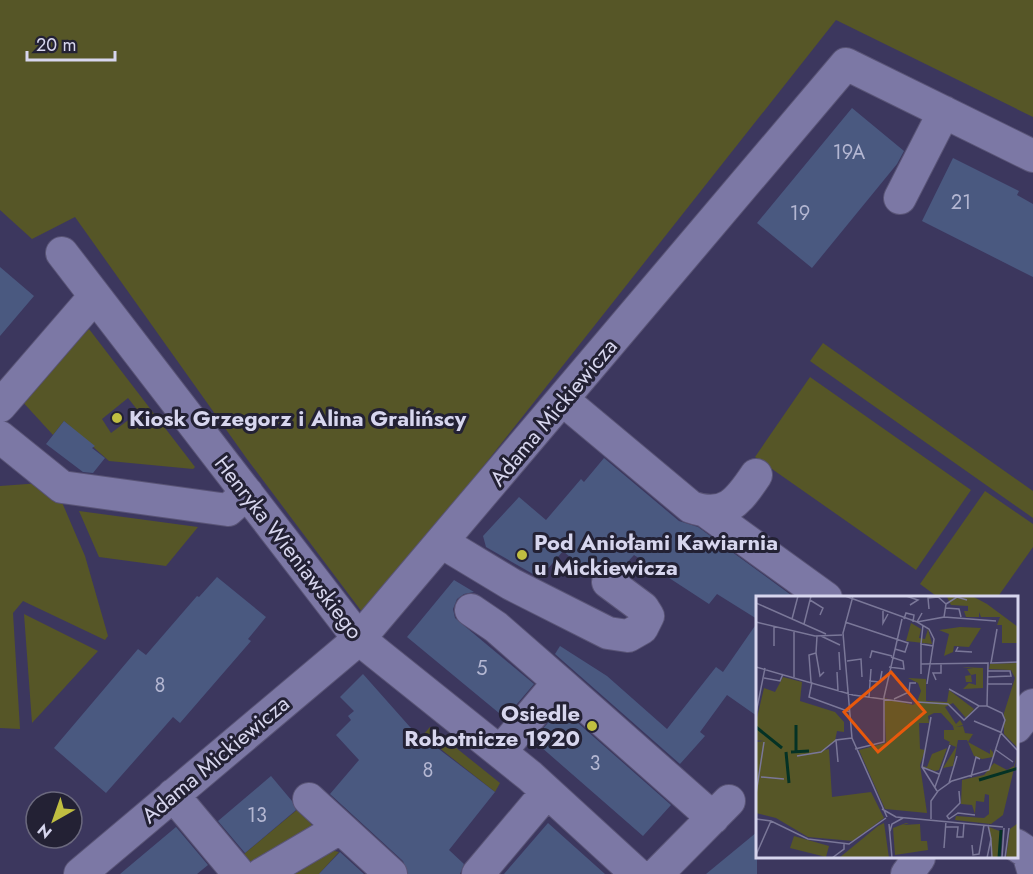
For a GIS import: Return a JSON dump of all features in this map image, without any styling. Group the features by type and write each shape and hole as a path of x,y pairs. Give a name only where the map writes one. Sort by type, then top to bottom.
{"street":[{"name":"Adama Mickiewicza","path":"80,874 359,639 443,543 846,64 1033,156"},
{"path":"900,198 944,112"},
{"name":"Henryka Wieniawskiego","path":"62,253 359,639 500,752 637,874"},
{"path":"0,406 95,296"},
{"path":"563,400 691,507 707,512 823,596"},
{"path":"0,437 62,487 228,510 248,493"},
{"path":"707,512 721,511 735,502 756,475"},
{"path":"443,543 511,584 608,633 628,636 642,628 648,616 643,608 608,582"},
{"path":"471,610 496,627 558,682 721,809 657,874"},
{"path":"500,752 558,682"},
{"path":"1018,726 1033,705"},
{"path":"478,874 547,792"},
{"path":"173,795 239,874"},
{"path":"309,800 391,874"},
{"path":"262,874 340,828"},
{"path":"907,874 918,859"}],"shaded area":[{"path":"0,0 1033,0 1033,117 836,20 365,616 247,459 75,217 32,239 0,210"},
{"path":"89,329 195,467 193,469 109,461 64,421 53,435 20,399","holes":["128,398 139,412 111,433 102,419"]},
{"path":"823,343 1033,491 1033,518 810,361"},
{"path":"810,377 971,490 916,570 755,457"},
{"path":"41,483 61,500 85,556 108,636 105,640 23,601 13,613 20,729 0,728 0,486"},
{"path":"985,491 1033,524 1033,547 998,596 936,596 920,584"},
{"path":"79,511 198,527 166,566 99,557"},
{"path":"24,614 98,651 32,723"},
{"path":"430,727 500,783 495,792 423,735"},
{"path":"298,809 317,831 257,869 244,854"},
{"path":"330,850 339,852 319,874 280,874"}],"building":[{"path":"852,108 904,151 897,164 812,268 757,223"},
{"path":"953,158 1019,191 1017,195 1033,204 1033,277 922,221"},
{"path":"0,267 34,296 0,336"},
{"path":"64,421 95,446 92,448 105,458 93,473 83,472 46,444"},
{"path":"604,458 679,521 698,527 792,596 756,596 756,618 717,594 709,604 634,555 621,569 611,564 601,565 592,576 563,551 540,578 486,547 483,536 519,497 546,520 581,479 584,482"},
{"path":"217,577 266,617 248,639 251,641 180,723 173,717 106,793 54,748 138,649 146,655 197,596 199,597"},
{"path":"454,580 474,592 464,594 457,599 453,609 455,618 534,684 505,718 407,637"},
{"path":"756,624 756,715 727,695 700,732 705,736 680,764 555,654 560,646 607,676 667,729 716,667 723,672"},
{"path":"363,674 410,727 495,792 449,850 464,864 460,874 408,874 403,861 330,794 359,760 336,735 351,720 348,716 354,711 340,697"},
{"path":"561,708 671,805 643,836 533,740"},
{"path":"271,776 292,801 296,810 245,853 218,821"},
{"path":"548,823 605,874 504,874"},
{"path":"176,827 208,865 197,874 120,874"},
{"path":"756,833 757,874 706,874"},
{"path":"340,852 364,874 319,874"}],"place":[{"name":"Kiosk Grzegorz i Alina Gralińscy","path":"117,418"},
{"name":"Pod Aniołami Kawiarnia u Mickiewicza","path":"522,555"},
{"name":"Osiedle Robotnicze 1920","path":"592,726"}]}
